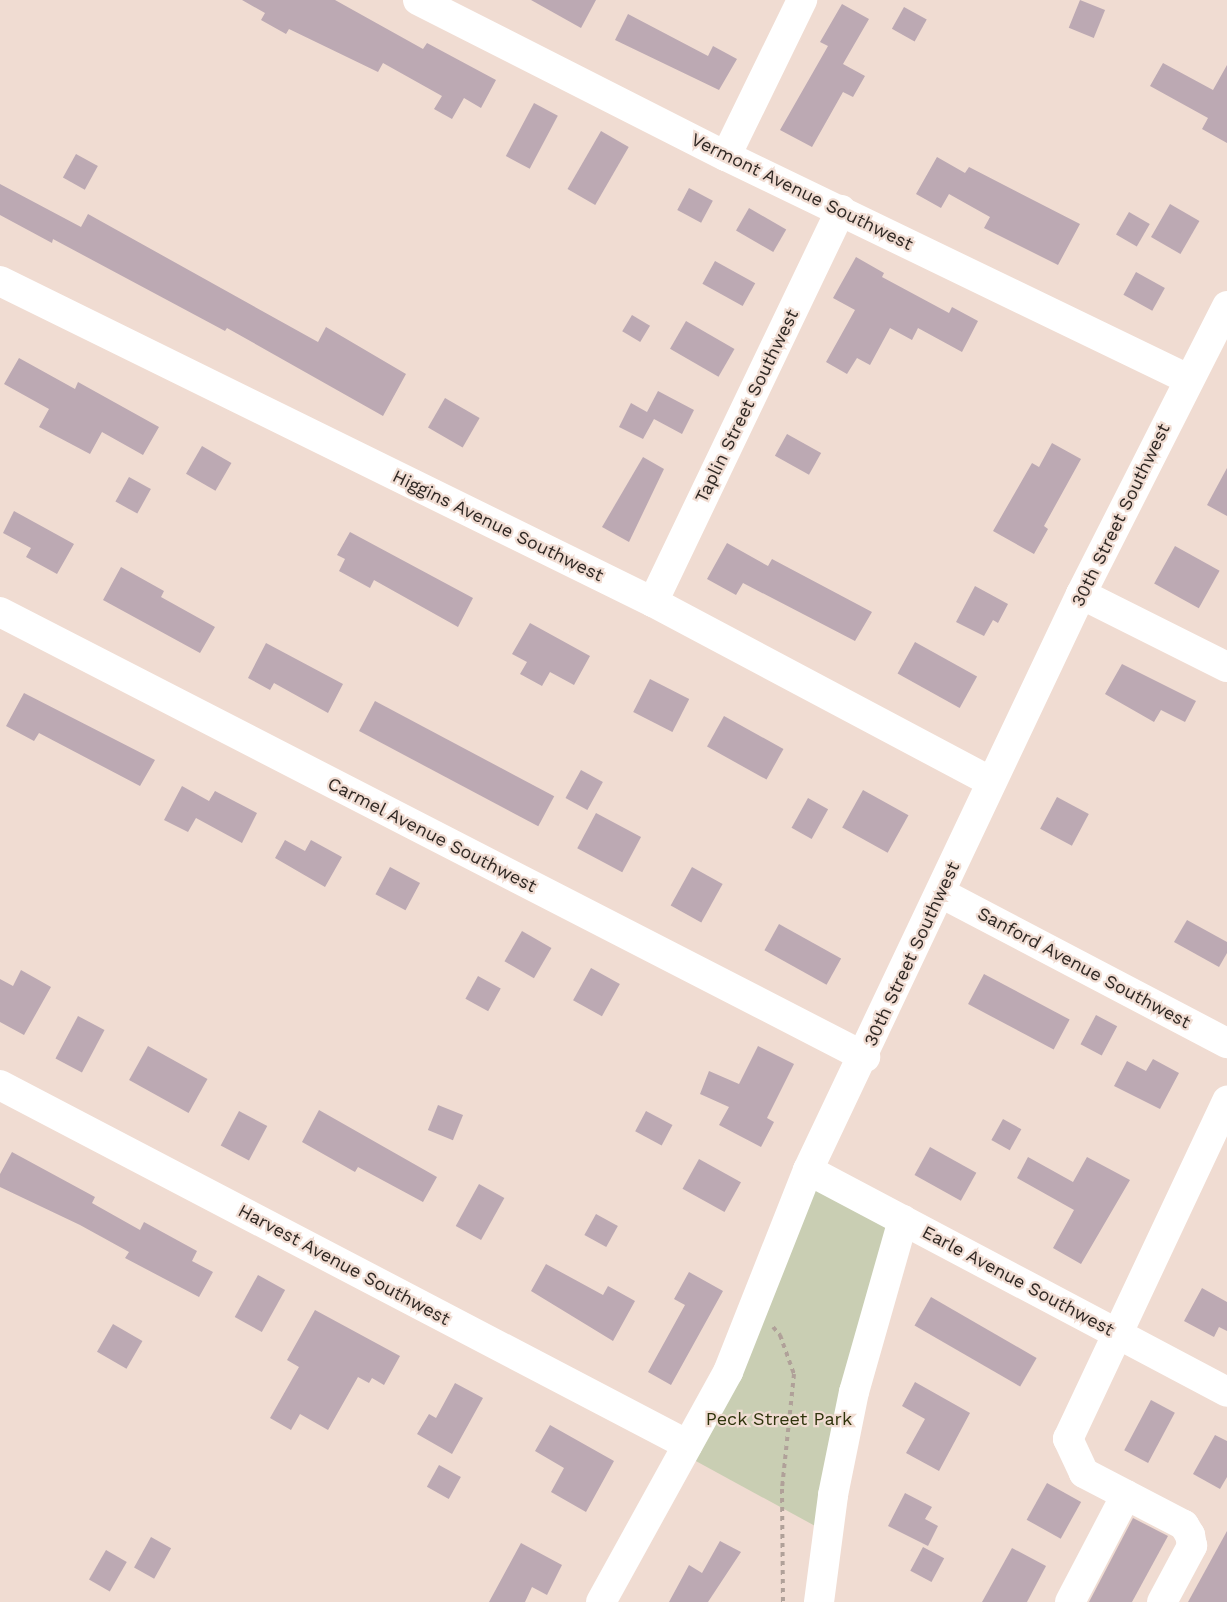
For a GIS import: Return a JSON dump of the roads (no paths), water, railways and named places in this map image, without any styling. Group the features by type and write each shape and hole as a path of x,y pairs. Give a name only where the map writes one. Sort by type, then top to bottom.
{"street":[{"name":"Vermont Avenue Southwest","path":"418,0 726,156 1188,380"},
{"path":"726,156 802,0"},
{"name":"Taplin Street Southwest","path":"653,602 841,210"},
{"name":"Higgins Avenue Southwest","path":"0,281 653,602 991,782"},
{"name":"30th Street Southwest","path":"601,1602 688,1445 756,1309 808,1170 864,1057 1081,594 1227,306"},
{"path":"1081,594 1227,667"},
{"name":"Carmel Avenue Southwest","path":"0,612 864,1057"},
{"name":"Sanford Avenue Southwest","path":"941,893 1227,1043"},
{"name":"Harvest Avenue Southwest","path":"0,1085 688,1445"},
{"path":"1162,1602 1192,1546 1190,1535 1184,1525 1084,1473 1068,1439 1227,1101"},
{"name":"Earle Avenue Southwest","path":"808,1170 1227,1392"},
{"path":"819,1602 833,1495 854,1392 903,1221"},
{"path":"1070,1602 1126,1495"}],"park label":[{"name":"Peck Street Park","path":"779,1419"}]}
